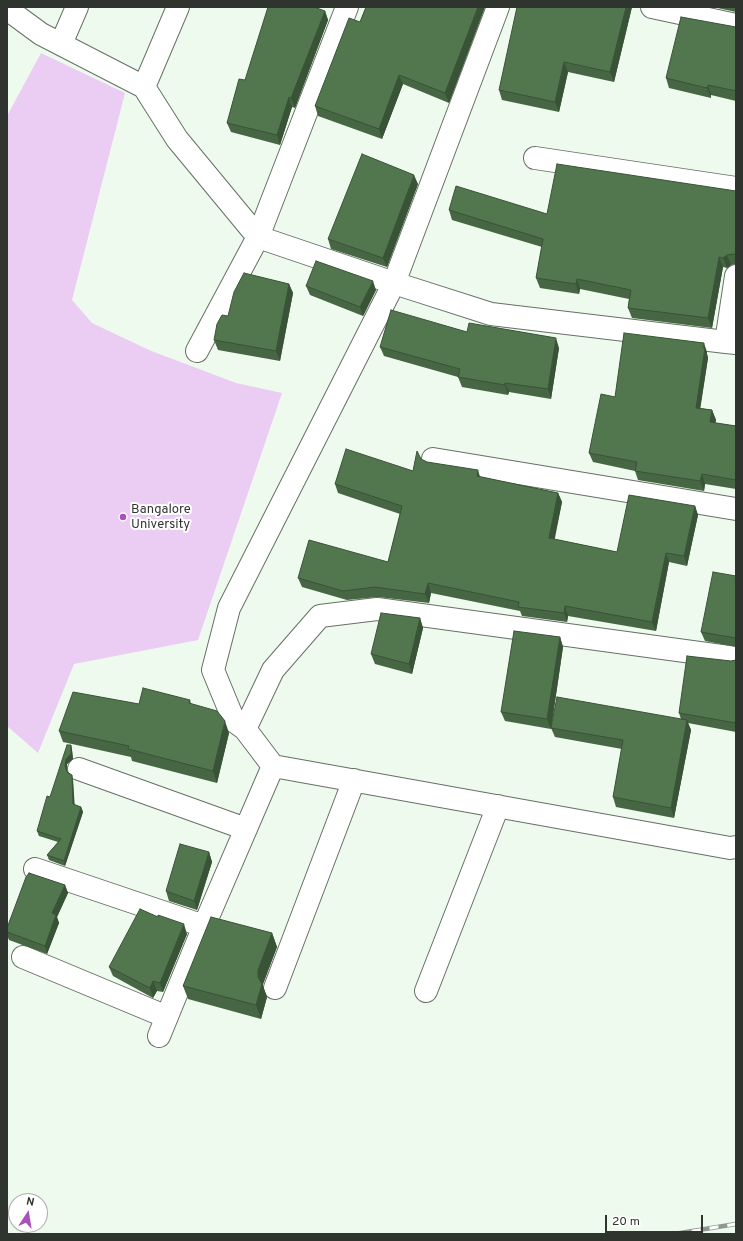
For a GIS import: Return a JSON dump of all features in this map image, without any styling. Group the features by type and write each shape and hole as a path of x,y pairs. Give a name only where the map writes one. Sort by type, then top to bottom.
{"street":[{"path":"61,44 77,7"},
{"path":"144,87 178,7"},
{"path":"197,351 258,237 347,7"},
{"path":"498,7 394,283 229,608 213,670 234,721 245,728 273,766 730,848 736,847"},
{"path":"652,7 736,25"},
{"path":"7,9 41,34 144,87 177,139 258,237 491,314 731,342 736,276"},
{"path":"535,158 736,188"},
{"path":"433,459 736,508"},
{"path":"245,728 273,670 320,616 377,609 736,658"},
{"path":"23,957 163,1026 204,926 273,766"},
{"path":"79,769 246,829"},
{"path":"275,988 354,780"},
{"path":"426,991 498,806"},
{"path":"35,869 204,926"}],"shaded area":[{"name":"Bangalore University","path":"41,53 125,93 72,300 92,323 149,350 236,383 282,393 198,640 74,664 38,753 7,726 7,116"}],"building":[{"path":"268,7 314,7 325,11 291,98 289,97 277,135 227,123 239,79 245,80"},
{"path":"366,7 478,7 445,93 399,75 379,129 315,106 349,18 360,22"},
{"path":"517,7 626,7 610,72 564,62 555,102 499,90"},
{"path":"681,17 736,27 736,91 708,85 707,88 666,78"},
{"path":"362,154 414,175 383,258 328,239"},
{"path":"557,164 736,191 736,255 727,255 723,258 719,257 708,318 628,308 631,290 577,279 576,284 536,278 543,239 449,210 456,186 547,214"},
{"path":"316,261 373,281 360,307 306,286"},
{"path":"244,273 289,284 276,351 214,340 217,324 222,315 228,316 234,292"},
{"path":"391,310 467,332 469,323 556,338 548,389 505,383 505,385 458,377 460,369 380,347"},
{"path":"624,333 704,343 703,348 705,348 696,408 712,410 710,422 736,426 736,480 702,474 700,481 635,471 637,462 589,453 601,394 615,397"},
{"path":"346,449 413,471 417,451 421,459 427,462 478,470 477,476 558,493 549,538 617,552 629,495 695,506 684,556 666,553 652,622 565,606 564,613 518,607 519,602 428,583 425,594 375,587 343,591 298,578 309,540 388,562 402,506 335,484"},
{"path":"713,572 736,576 736,638 701,632"},
{"path":"381,613 420,618 409,664 371,654"},
{"path":"514,631 560,637 547,719 501,712"},
{"path":"687,656 731,661 736,660 736,723 679,713"},
{"path":"143,688 190,700 189,703 217,711 225,721 213,771 128,749 129,746 59,731 73,692 139,704"},
{"path":"557,697 687,720 671,808 613,797 623,740 551,728"},
{"path":"67,745 71,745 71,754 66,759 65,766 67,772 72,775 73,804 81,807 64,861 47,855 61,839 37,831 47,796 50,797"},
{"path":"180,844 209,852 194,901 166,891"},
{"path":"29,873 65,885 52,913 56,915 45,946 7,932 7,928 26,877"},
{"path":"140,909 158,917 158,915 184,924 160,983 153,981 150,988 109,967"},
{"path":"211,917 272,933 258,970 258,977 262,984 256,1005 183,986"}],"railway":[{"path":"674,1234 736,1224"}],"place":[{"name":"Bangalore University","path":"123,517"}]}
